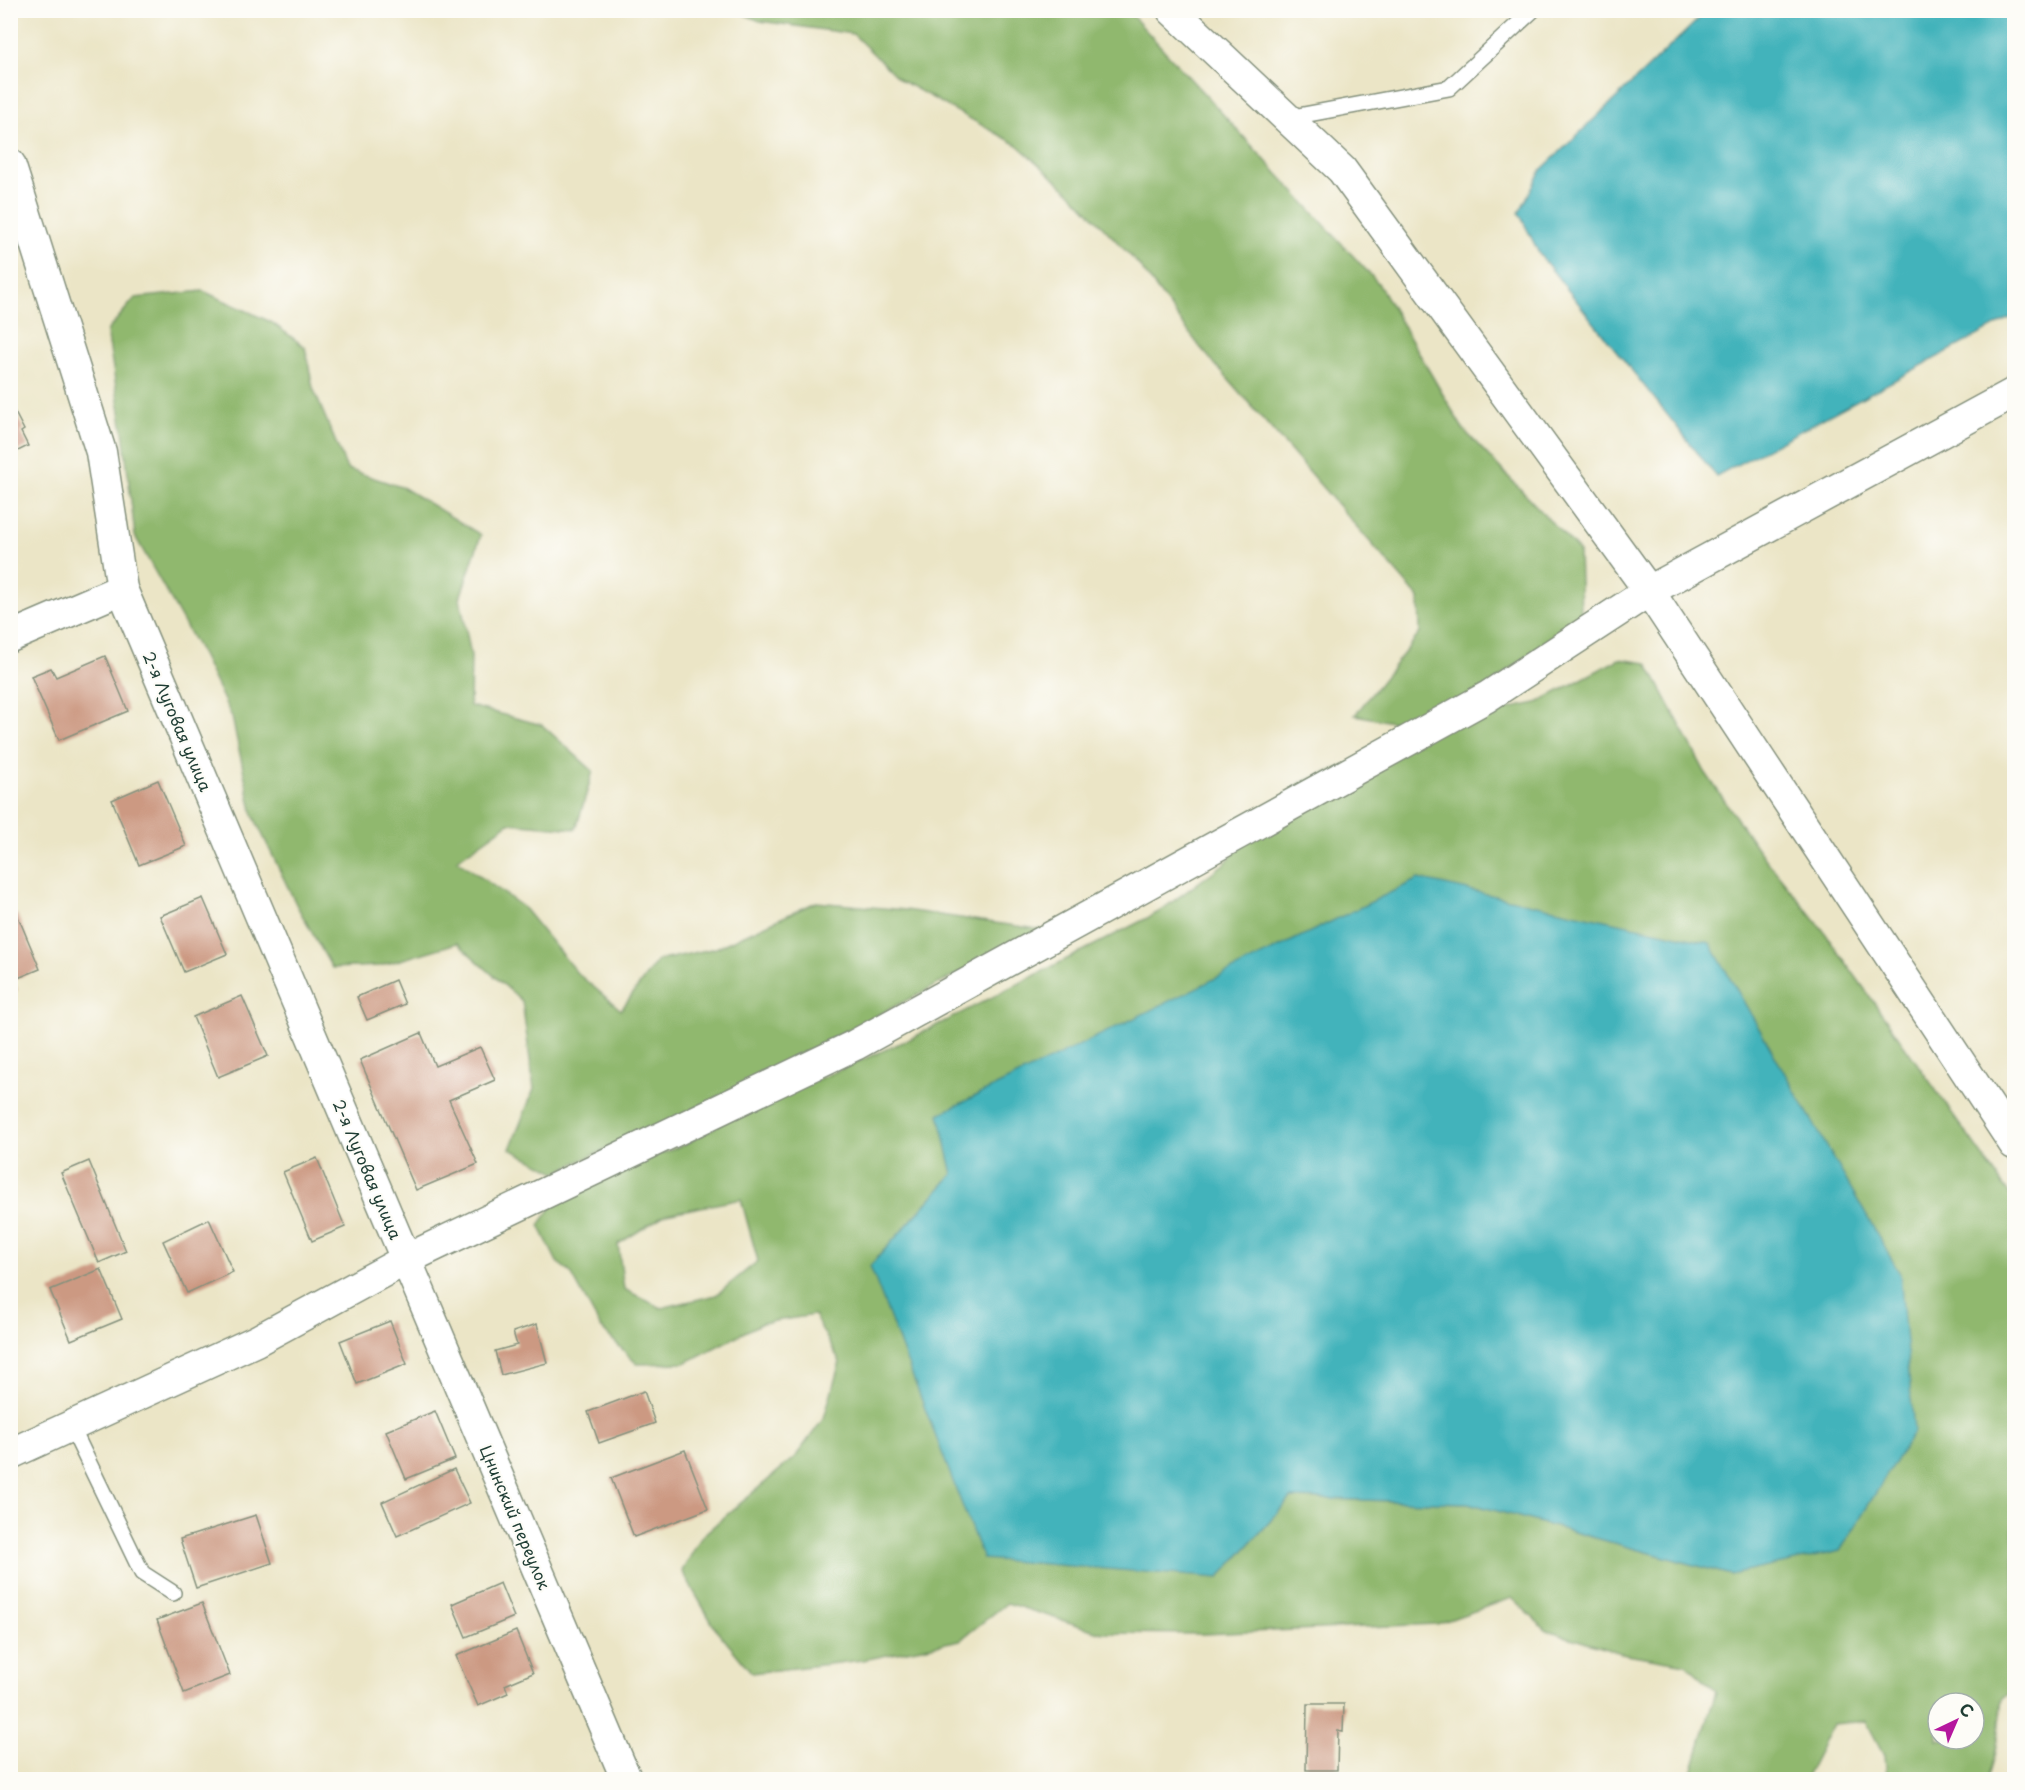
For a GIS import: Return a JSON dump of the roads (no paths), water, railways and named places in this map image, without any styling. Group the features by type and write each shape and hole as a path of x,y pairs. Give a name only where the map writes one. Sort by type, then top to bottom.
{"street":[{"path":"1172,10 1342,170 1649,591 2014,1144"},
{"name":"2-я Луговая улица","path":"10,164 101,452 122,589 407,1259"},
{"path":"10,1454 256,1341 407,1259 855,1045 1486,697 1649,591 2014,393"},
{"path":"10,638 122,589"},
{"name":"Цнинский переулок","path":"407,1259 625,1776"}],"lane":[{"path":"1287,118 1449,88 1533,10"},
{"path":"71,1426 142,1573 173,1593"}],"water":[{"path":"1708,10 2014,11 2014,316 1716,476 1540,255 1519,213 1541,170"},
{"path":"1418,879 1710,943 1900,1274 1914,1431 1840,1551 1731,1575 1468,1503 1291,1498 1219,1578 983,1559 870,1266 953,1174 939,1114"}]}
